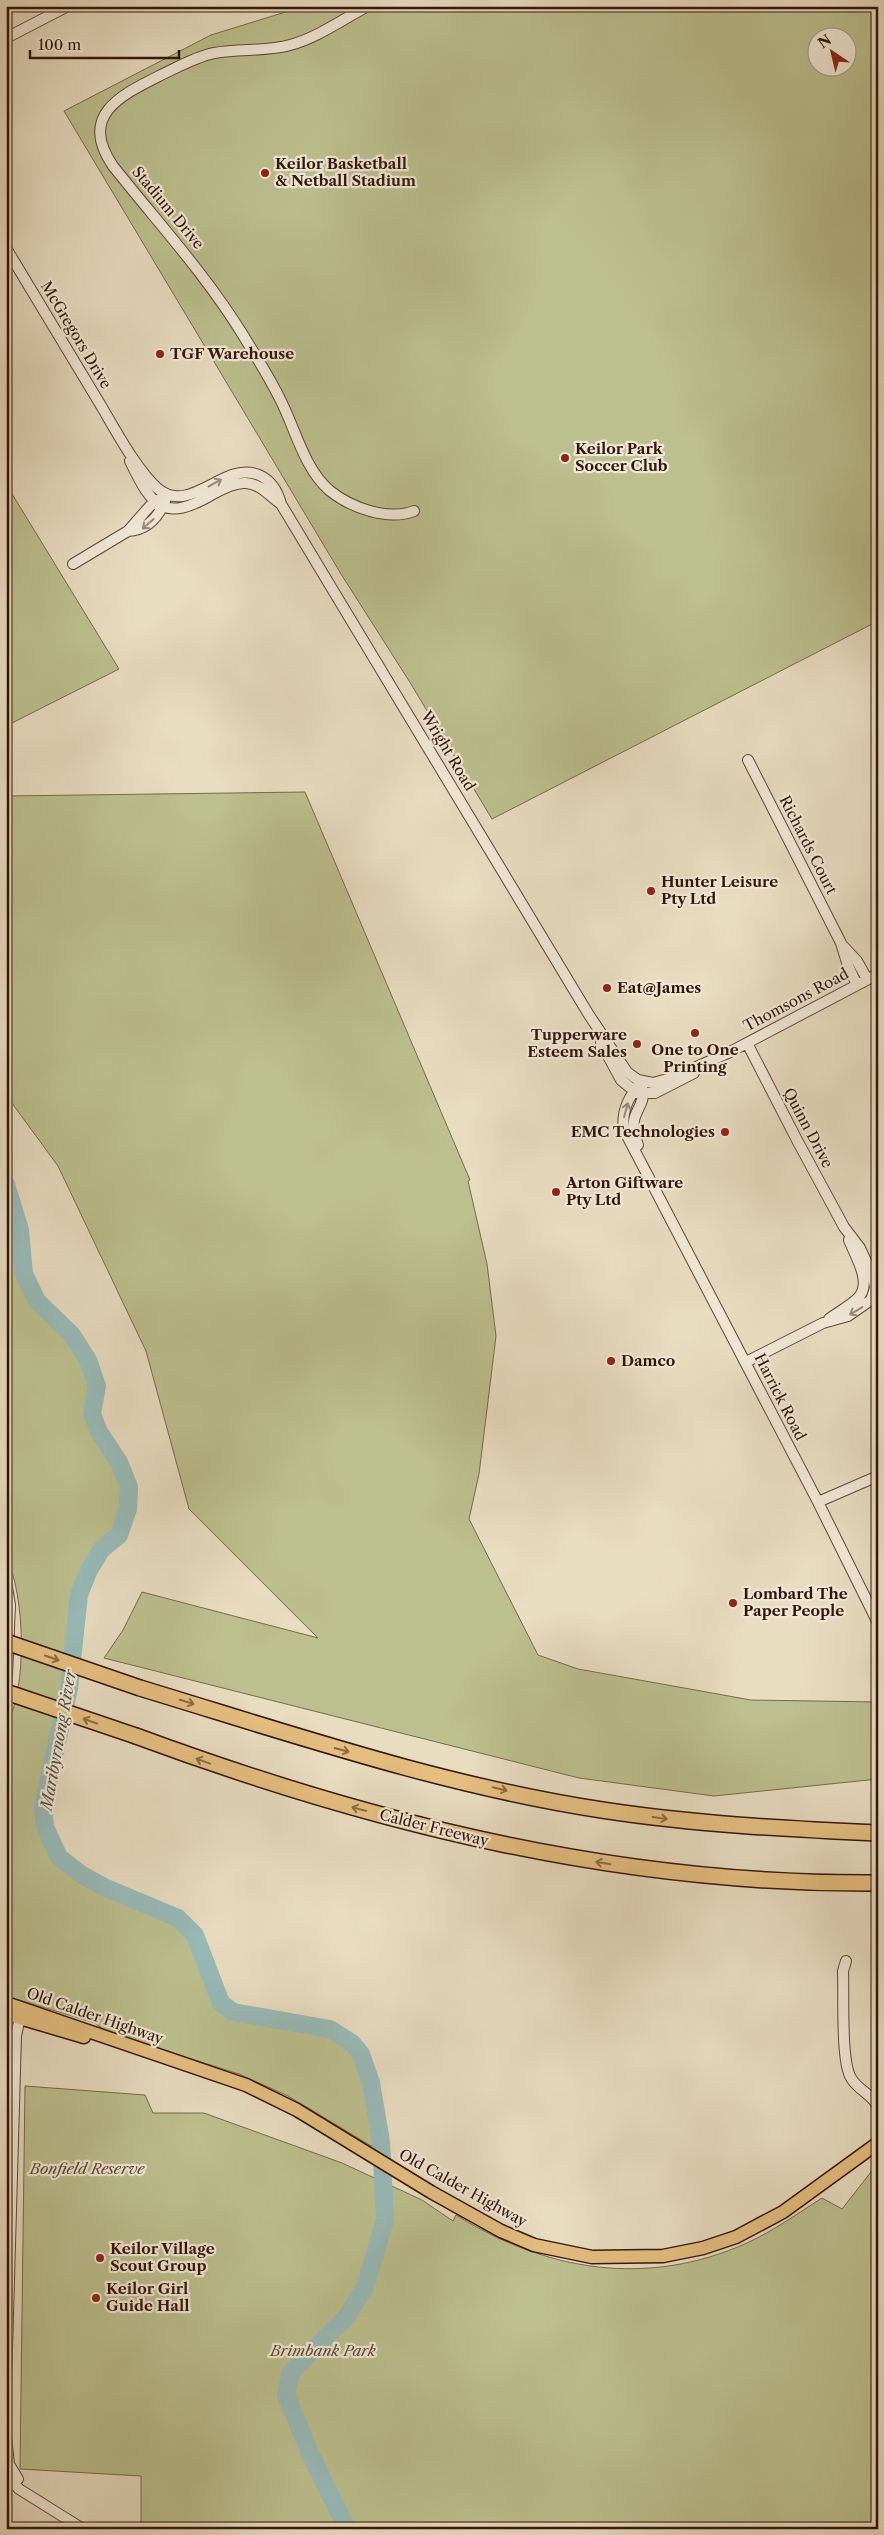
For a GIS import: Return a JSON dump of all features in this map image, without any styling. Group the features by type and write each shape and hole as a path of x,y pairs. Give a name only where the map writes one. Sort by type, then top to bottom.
{"highway":[{"path":"6,1642 140,1688 407,1768 548,1800 672,1820 878,1832"},
{"name":"Calder Freeway","path":"6,1692 207,1762 347,1806 488,1841 635,1869 782,1882 878,1883"},
{"path":"635,1869 780,1887 878,1892"}],"main road":[{"name":"Old Calder Highway","path":"6,2003 21,2012 99,2042 173,2061 230,2079 272,2096 328,2128 431,2192 501,2230 554,2250 592,2257 663,2256 718,2244 759,2226 783,2212 878,2143"},
{"name":"Old Calder Highway","path":"6,2014 21,2012"}],"street":[{"path":"6,38 68,6"},
{"name":"Stadium Drive","path":"368,6 291,45 202,56 129,91 110,105 103,117 100,139 113,166 212,287 267,375 308,460 322,483 340,496 383,515 403,515 414,511"},
{"name":"McGregors Drive","path":"6,248 120,438 152,483 169,495"},
{"name":"McGregors Drive","path":"120,438 138,478 159,504"},
{"name":"Wright Road","path":"73,564 128,531 169,495 188,495 227,476 243,472 253,473 271,483 278,494 281,504 589,1015 622,1066 632,1077 642,1082"},
{"name":"Wright Road","path":"159,504 181,509 190,507 219,491 244,483 261,487 281,504"},
{"name":"Richards Court","path":"748,760 841,943 848,966 857,985"},
{"name":"Richards Court","path":"841,943 857,961 867,979"},
{"name":"Thomsons Road","path":"638,1093 665,1090 728,1053 878,974"},
{"name":"Wright Road","path":"589,1015 614,1069 626,1086 638,1093"},
{"name":"Quinn Drive","path":"746,1362 823,1323 856,1299 864,1286 862,1274 844,1227 747,1043"},
{"name":"Thomsons Road","path":"642,1082 661,1082 728,1053"},
{"name":"Harrick Road","path":"642,1082 638,1093 624,1114 624,1130 746,1362 878,1623"},
{"path":"818,1502 878,1476"},
{"path":"6,1581 10,1604 6,1698"},
{"path":"846,1961 843,1971 846,2065 856,2085 871,2095 878,2107"},
{"path":"6,2384 16,2036 21,2012"},
{"path":"6,2437 9,2464 7,2474 19,2489 83,2529"}],"green space":[{"path":"305,6 878,6 878,621 492,819 411,684 341,574 64,111 211,35"},
{"path":"6,484 119,669 6,726"},
{"path":"305,792 470,1180 468,1181 487,1264 496,1336 479,1474 469,1519 538,1655 578,1669 751,1700 878,1702 878,1779 714,1796 579,1778 104,1658 123,1630 142,1592 318,1638 189,1509 146,1351 58,1166 6,1095 6,796"},
{"path":"6,1184 20,1230 24,1274 37,1301 72,1335 88,1360 97,1386 92,1414 99,1432 119,1462 129,1487 128,1509 119,1535 101,1550 89,1570 79,1595 69,1688 43,1806 45,1827 59,1857 82,1875 104,1887 178,1918 195,1935 221,2003 233,2012 330,2029 352,2043 361,2054 371,2083 381,2152 288,2096 239,2074 106,2032 95,2023 6,1996 6,1725 13,1709 18,1689 21,1666 21,1641 17,1594 6,1557"},
{"name":"Brimbank Park","path":"25,2086 145,2095 153,2113 204,2113 342,2163 422,2200 453,2221 456,2215 490,2234 525,2249 561,2260 598,2267 635,2269 672,2265 709,2257 757,2238 822,2198 842,2209 878,2163 878,2529 141,2529 141,2476 20,2469"}],"waterway":[{"name":"Maribyrnong River","path":"6,1184 20,1230 24,1274 37,1301 72,1335 88,1360 97,1386 92,1414 99,1432 119,1462 129,1487 128,1509 119,1535 101,1550 89,1570 79,1595 69,1688 43,1806 45,1827 59,1857 82,1875 104,1887 178,1918 195,1935 221,2003 233,2012 330,2029 352,2043 361,2054 371,2083 381,2141 385,2220 365,2287 348,2315 291,2372 286,2395 310,2453 347,2529"}],"place":[{"name":"Keilor Basketball & Netball Stadium","path":"265,173"},
{"name":"TGF Warehouse","path":"160,354"},
{"name":"Keilor Park Soccer Club","path":"565,458"},
{"name":"Hunter Leisure Pty Ltd","path":"651,891"},
{"name":"Eat@James","path":"607,988"},
{"name":"One to One Printing","path":"695,1033"},
{"name":"Tupperware Esteem Sales","path":"637,1044"},
{"name":"EMC Technologies","path":"725,1132"},
{"name":"Arton Giftware Pty Ltd","path":"556,1192"},
{"name":"Damco","path":"611,1361"},
{"name":"Lombard The Paper People","path":"733,1603"},
{"name":"Keilor Village Scout Group","path":"100,2258"},
{"name":"Keilor Girl Guide Hall","path":"96,2298"}],"park label":[{"name":"Bonfield Reserve","path":"87,2169"}]}
